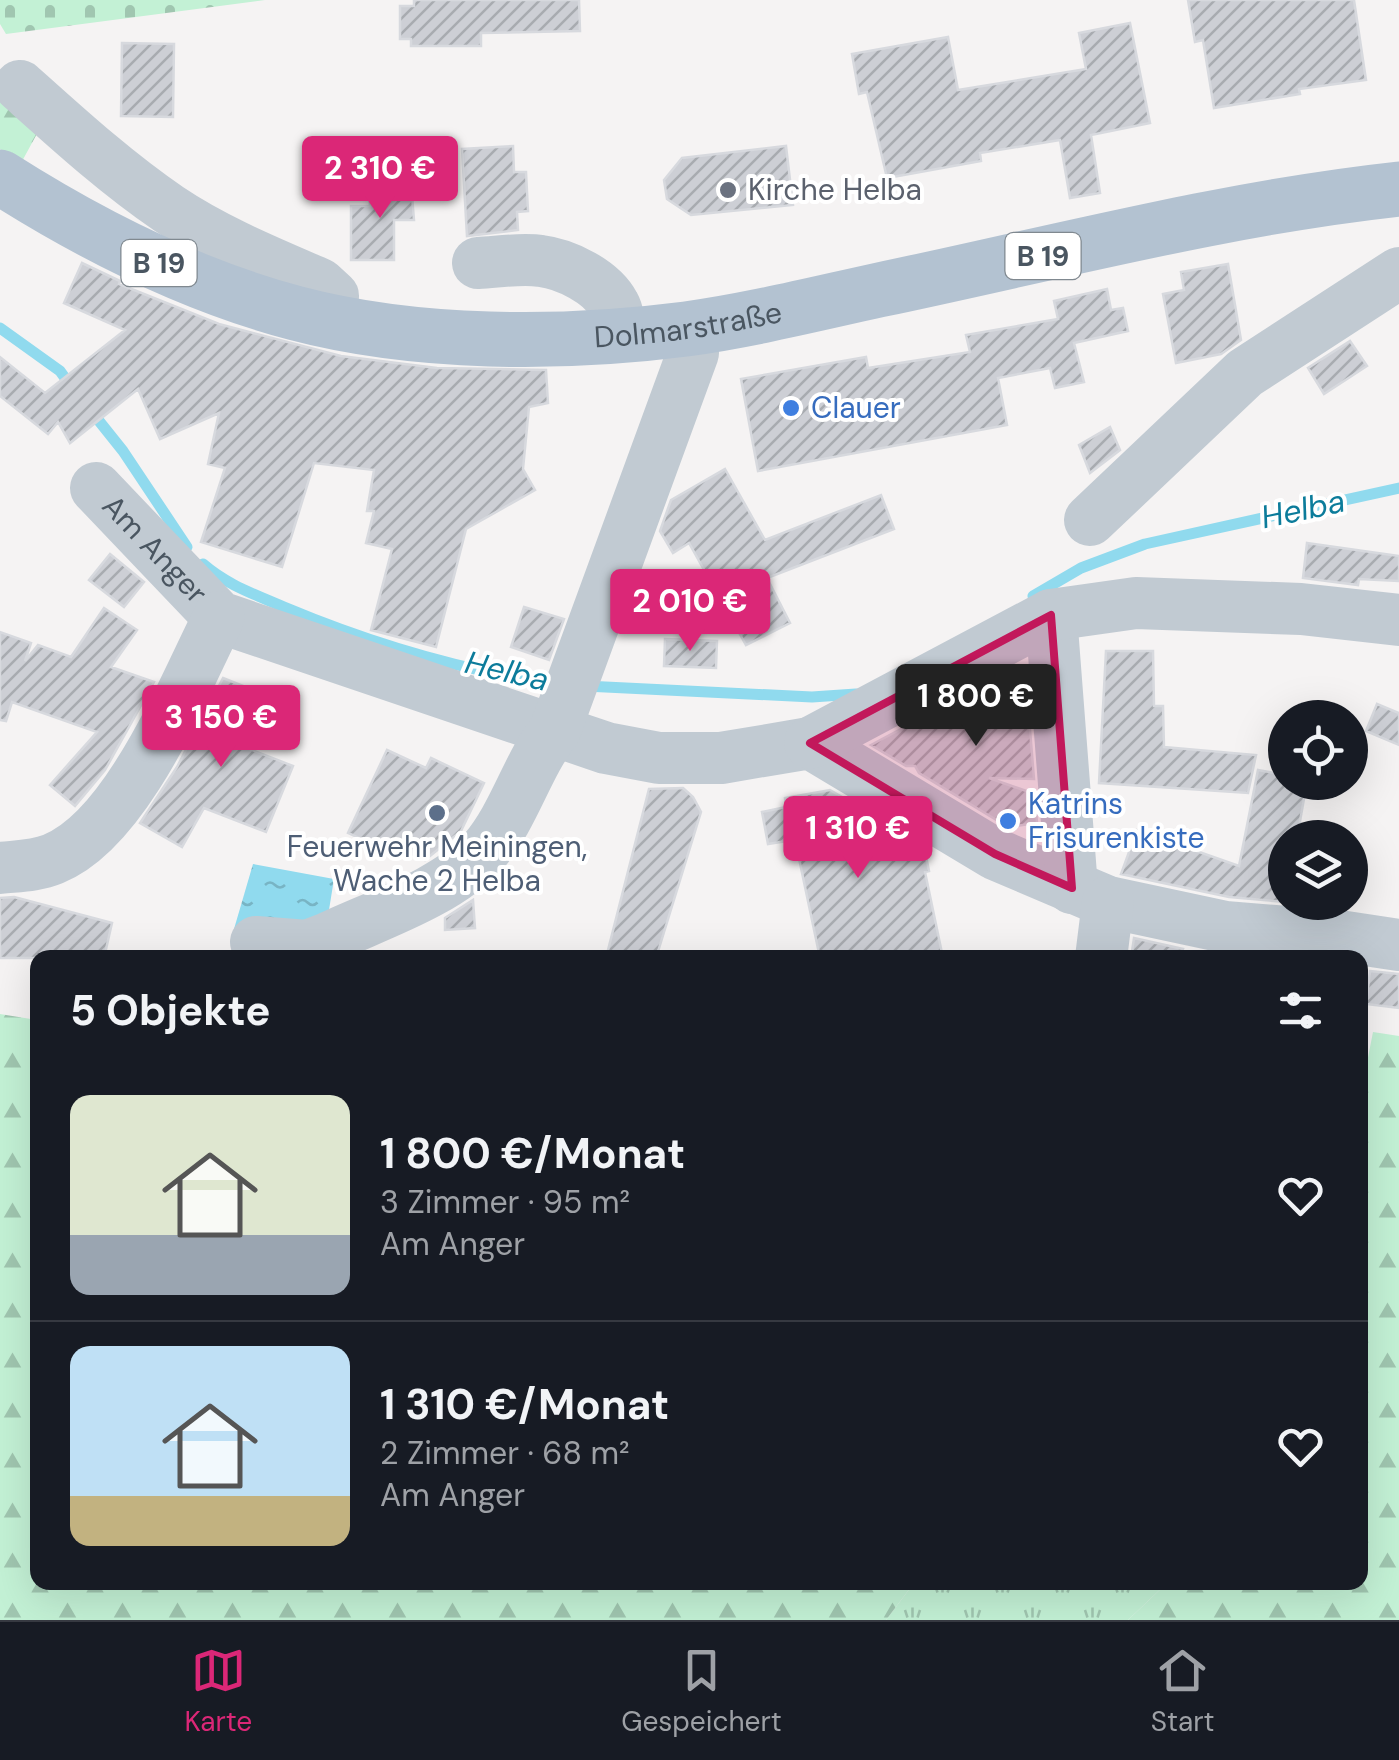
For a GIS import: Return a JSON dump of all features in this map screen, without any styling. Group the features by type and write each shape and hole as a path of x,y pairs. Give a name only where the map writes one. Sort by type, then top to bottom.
{"main road":[{"name":"Dolmarstraße","path":"0,178 73,224 138,256 261,303 331,321 438,334 528,339 689,328 1254,211 1399,189"}],"street":[{"path":"20,86 118,172 170,210 320,284 333,296 331,321"},
{"path":"478,263 540,260 560,266 608,295 616,308 620,335"},
{"path":"1090,520 1245,373 1399,273"},
{"path":"256,942 306,946 458,876 485,849 559,718 693,353 689,328"},
{"name":"Am Anger","path":"96,488 219,617 559,718 606,748 659,758 721,758 810,744 1051,615"},
{"path":"1100,950 1051,615 1136,603 1301,610 1399,620"},
{"path":"0,868 54,858 95,829 142,768 219,617"},
{"path":"810,744 995,854 1090,895 1225,927 1339,936 1399,946"}],"highlighted area":[{"path":"1051,615 1072,888 995,854 810,743"}],"green space":[{"path":"0,0 265,0 6,34 0,24"},
{"path":"0,77 45,119 20,165 0,149"},
{"path":"0,1014 30,1019 30,1590 909,1590 886,1620 0,1620"},
{"path":"1373,1032 1399,1036 1399,1620 1128,1620 1160,1590 1368,1590 1368,1057"},
{"path":"909,1590 1160,1590 1128,1620 886,1620"}],"water":[{"path":"253,864 334,879 328,916 303,932 234,929"}],"building":[{"path":"414,0 579,0 580,31 481,33 481,46 411,46 411,39 400,39 400,6 414,6"},
{"path":"1188,0 1354,0 1366,80 1299,89 1300,94 1214,108 1203,40 1195,42"},
{"path":"1130,23 1150,123 1091,135 1100,193 1070,198 1060,140 980,153 981,161 887,178 867,92 859,94 852,54 948,37 958,90 1086,69 1079,33"},
{"path":"122,43 174,44 173,117 121,116"},
{"path":"513,146 514,172 526,172 528,211 517,212 518,230 467,236 462,149"},
{"name":"Kirche Helba","path":"786,146 793,205 691,215 667,199 664,180 682,158"},
{"path":"369,183 411,183 414,220 394,220 394,260 351,260 351,206 370,206"},
{"path":"82,263 120,281 119,284 219,324 341,356 437,368 546,370 548,403 529,407 523,469 535,490 466,529 436,647 371,630 392,549 366,543 374,511 367,511 374,470 314,463 282,567 201,542 225,468 208,464 219,413 160,439 138,389 70,443 58,422 48,434 0,396 0,357 45,393 125,330 64,303"},
{"path":"1228,264 1241,340 1221,354 1176,363 1163,294 1184,290 1181,272"},
{"path":"1107,289 1111,310 1123,308 1128,331 1074,343 1084,382 1055,388 1050,368 998,378 1007,425 758,471 741,379 866,357 868,368 970,352 966,335 1058,319 1054,301"},
{"path":"1350,341 1367,366 1324,394 1308,368"},
{"path":"1110,427 1120,450 1090,473 1079,445"},
{"path":"725,469 765,540 881,495 894,529 767,578 790,623 746,645 689,543 673,553 660,531 671,500"},
{"path":"1307,543 1399,556 1399,581 1359,579 1358,585 1303,578"},
{"path":"110,554 144,582 124,607 89,580"},
{"path":"524,607 564,619 549,660 511,647"},
{"path":"104,608 137,630 111,667 154,682 105,770 75,806 50,785 97,732 12,702 6,721 0,720 0,632 31,643 25,661 38,645 71,657"},
{"path":"665,639 717,641 716,668 664,666"},
{"path":"1106,651 1153,651 1154,706 1163,706 1164,747 1256,755 1248,793 1099,783"},
{"path":"1019,666 1026,680 1034,779 989,778 1035,794 1037,823 1008,827 919,773 915,766 906,766 871,745"},
{"path":"223,678 268,696 247,748 293,766 266,832 204,808 182,847 140,823 177,767"},
{"path":"1377,704 1399,713 1399,745 1368,732"},
{"path":"387,750 426,768 431,758 484,783 461,831 425,860 390,844 387,851 348,833"},
{"path":"1258,770 1268,772 1268,800 1304,800 1300,820 1268,820 1268,900 1229,897 1121,874 1137,830 1239,866"},
{"path":"683,788 701,812 658,950 608,950 649,789"},
{"path":"830,790 856,805 860,832 892,827 924,846 929,871 925,872 941,950 818,950 793,840 768,844 762,812 786,807 785,798"},
{"path":"14,897 112,923 106,950 30,950 30,958 0,958 0,898"},
{"path":"473,900 475,928 445,930 445,918"},
{"path":"1134,938 1183,949 1183,950 1132,950"},
{"path":"1370,971 1399,974 1399,1008 1368,1004"}],"waterway":[{"name":"Helba","path":"0,328 60,371 73,389"},
{"name":"Helba","path":"91,411 123,451 187,547"},
{"name":"Helba","path":"1033,596 1081,568 1145,544 1399,488"},
{"name":"Helba","path":"203,564 241,588 350,632 452,663 556,684"},
{"name":"Helba","path":"585,686 812,697 856,694"}],"place":[{"name":"Kirche Helba","path":"728,190"},
{"name":"Clauer","path":"791,408"},
{"name":"Feuerwehr Meiningen, Wache 2 Helba","path":"437,813"},
{"name":"Katrins Frisurenkiste","path":"1008,821"}]}
